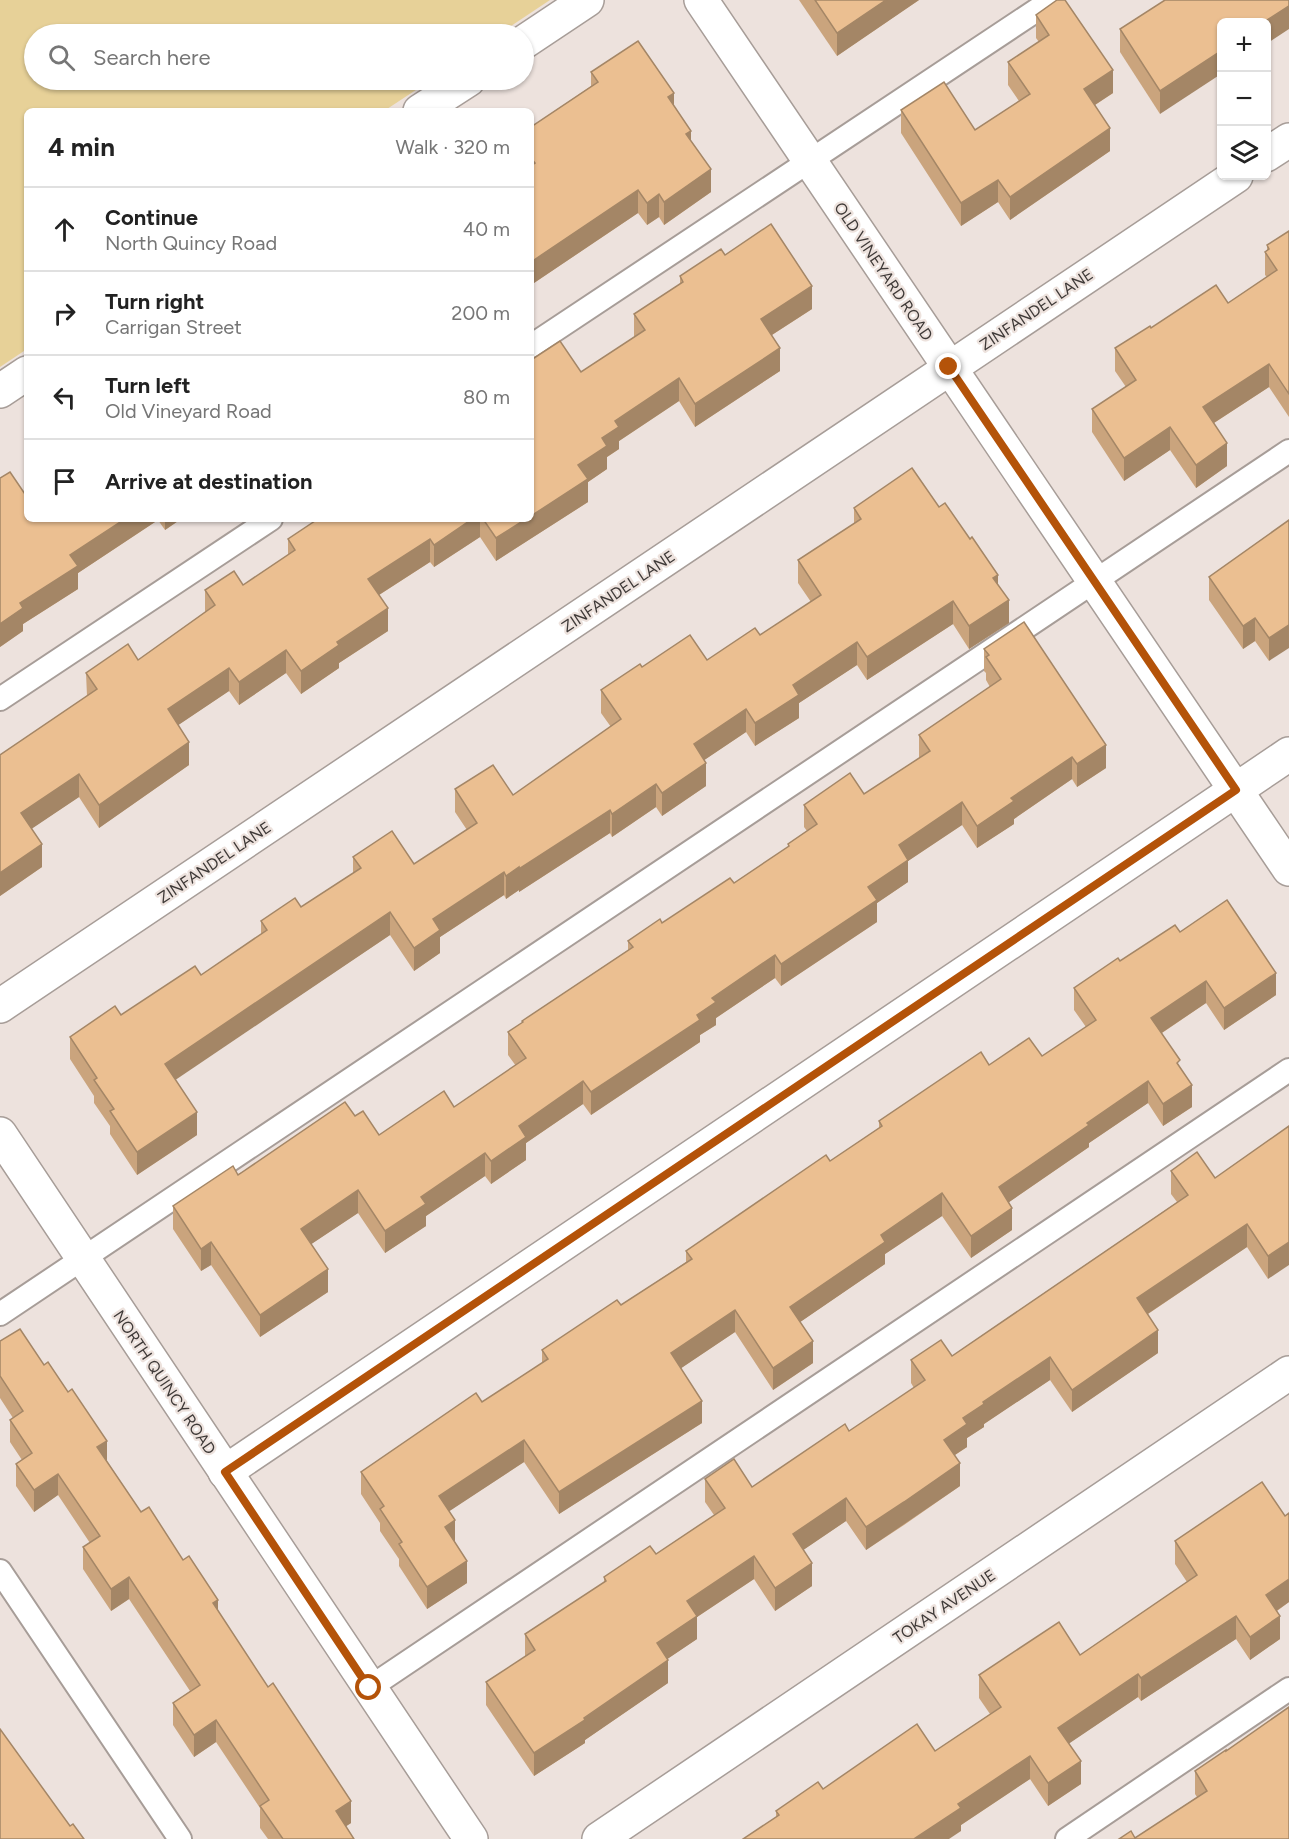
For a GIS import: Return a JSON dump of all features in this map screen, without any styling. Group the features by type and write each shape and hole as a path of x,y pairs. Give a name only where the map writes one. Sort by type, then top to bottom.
{"street":[{"path":"534,35 587,0"},
{"name":"OLD VINEYARD ROAD","path":"701,0 1289,869"},
{"path":"425,108 453,90"},
{"path":"1271,152 1289,140"},
{"name":"ZINFANDEL LANE","path":"0,1006 1230,180"},
{"path":"0,391 24,375"},
{"path":"225,1472 1289,754"},
{"name":"NORTH QUINCY ROAD","path":"0,1134 471,1839"},
{"name":"TOKAY AVENUE","path":"599,1839 1289,1373"}],"lane":[{"path":"534,344 1052,0"},
{"path":"0,1314 1289,451"},
{"path":"0,699 266,522"},
{"path":"369,1688 1289,1070"},
{"path":"0,1571 180,1839"},
{"path":"1067,1839 1289,1689"}],"shaded area":[{"path":"0,0 550,0 514,24 24,24 24,90 416,90 389,108 24,108 24,351 0,367"}],"building":[{"path":"815,0 886,0 837,33"},
{"path":"1057,0 1065,0 1113,70 1084,89 1110,128 1010,197 998,180 961,203 901,110 944,82 975,130 1030,94 1008,62 1049,35 1036,15"},
{"path":"1165,0 1289,0 1289,6 1270,18 1217,18 1217,54 1160,91 1120,29"},
{"path":"638,41 674,93 668,97 691,131 686,134 711,169 664,202 659,194 647,203 638,190 534,260 534,125 598,82 591,72"},
{"path":"771,224 812,286 761,319 780,348 695,404 679,378 615,421 619,427 602,438 607,446 578,465 588,479 534,514 534,358 560,341 581,372 645,330 634,314 683,282 680,276 721,249 725,255"},
{"path":"1289,231 1289,394 1269,364 1203,407 1227,443 1196,465 1170,427 1124,458 1092,409 1136,380 1115,348 1150,326 1151,328 1216,285 1228,303 1277,270 1265,252 1269,249 1267,245"},
{"path":"912,468 939,507 945,503 970,539 972,537 998,575 993,578 1009,600 969,626 953,601 867,657 857,642 793,685 799,695 755,723 746,709 694,744 706,763 662,793 656,784 612,814 610,810 519,869 519,867 506,876 504,872 433,919 440,930 414,948 390,912 165,1064 197,1112 137,1152 110,1111 114,1109 94,1080 97,1078 70,1037 115,1006 121,1015 195,966 201,975 267,930 261,921 295,898 301,907 361,868 353,857 392,831 414,864 477,823 455,789 493,765 513,795 621,719 601,690 640,664 642,667 690,635 707,660 755,628 760,635 821,595 798,560 861,519 854,508"},
{"path":"10,472 24,493 24,522 120,522 70,555 78,566 20,603 23,608 0,624 0,478"},
{"path":"1289,520 1289,625 1269,638 1255,618 1243,626 1209,577"},
{"path":"314,522 468,522 434,545 430,539 368,579 388,608 337,642 339,645 301,671 286,650 239,682 229,668 168,709 189,742 99,805 79,774 21,813 42,844 0,873 0,755 97,689 86,673 128,644 138,660 215,605 205,590 234,571 243,585 295,550 288,539"},
{"path":"485,522 521,522 496,538"},
{"path":"1024,622 1106,745 1077,764 1072,757 1011,798 1014,801 977,826 962,802 899,845 908,860 868,887 877,900 781,964 775,955 712,998 716,1002 697,1015 700,1020 591,1092 583,1081 519,1126 526,1137 491,1161 485,1153 421,1197 426,1204 385,1231 358,1190 301,1229 328,1269 260,1315 211,1242 201,1249 173,1206 233,1166 238,1175 345,1102 355,1116 363,1111 379,1135 444,1091 454,1107 526,1058 508,1032 633,947 628,941 660,919 662,923 730,878 734,883 789,846 788,844 817,824 804,805 850,773 864,794 930,751 919,735 1001,679 986,657 989,655 984,649"},
{"path":"1227,900 1276,973 1224,1008 1206,981 1151,1018 1180,1060 1177,1063 1192,1085 1163,1104 1148,1081 999,1187 1012,1208 971,1236 942,1193 881,1235 885,1242 790,1307 813,1341 773,1368 735,1310 671,1353 702,1401 559,1492 524,1440 439,1496 455,1520 445,1527 467,1561 427,1587 399,1544 402,1542 380,1509 384,1506 361,1472 476,1393 482,1402 548,1359 542,1350 617,1300 621,1305 692,1259 686,1251 826,1155 830,1161 882,1126 879,1121 981,1052 989,1065 1029,1038 1042,1056 1096,1020 1074,988 1118,958 1120,961 1175,925 1180,932"},
{"path":"1289,1126 1289,1242 1268,1256 1247,1224 1137,1298 1158,1330 1072,1390 1050,1357 963,1418 967,1424 944,1440 960,1463 904,1502 866,1527 846,1498 793,1534 812,1563 775,1588 754,1556 687,1601 697,1616 657,1643 668,1660 584,1718 585,1720 534,1753 486,1682 535,1650 525,1634 606,1581 604,1577 650,1546 656,1554 725,1508 705,1479 734,1459 752,1487 845,1424 849,1431 925,1380 911,1360 941,1340 952,1356 1188,1195 1171,1171 1197,1152 1215,1178"},
{"path":"20,1329 44,1365 48,1362 68,1392 72,1389 107,1441 97,1447 141,1512 149,1507 183,1560 189,1556 218,1600 213,1603 268,1687 273,1683 351,1801 336,1811 354,1839 283,1839 260,1806 269,1800 216,1720 194,1735 173,1703 200,1685 129,1577 111,1589 83,1547 100,1536 58,1474 34,1490 16,1464 32,1453 10,1420 23,1411 0,1376 0,1341"},
{"path":"1262,1482 1285,1516 1289,1513 1289,1579 1266,1595 1280,1616 1250,1637 1236,1616 1141,1678 1138,1674 1058,1728 1081,1761 1048,1783 1030,1756 958,1804 961,1808 914,1839 743,1839 779,1815 776,1811 818,1782 823,1789 917,1724 935,1751 1001,1707 979,1675 1059,1622 1080,1655 1197,1575 1175,1541"},
{"path":"1289,1707 1289,1839 1119,1839 1131,1831 1135,1838 1207,1791 1195,1771"},
{"path":"0,1729 70,1826 73,1824 84,1839 0,1839"}],"route":[{"path":"369,1688 225,1472 1236,790 949,367"}]}
